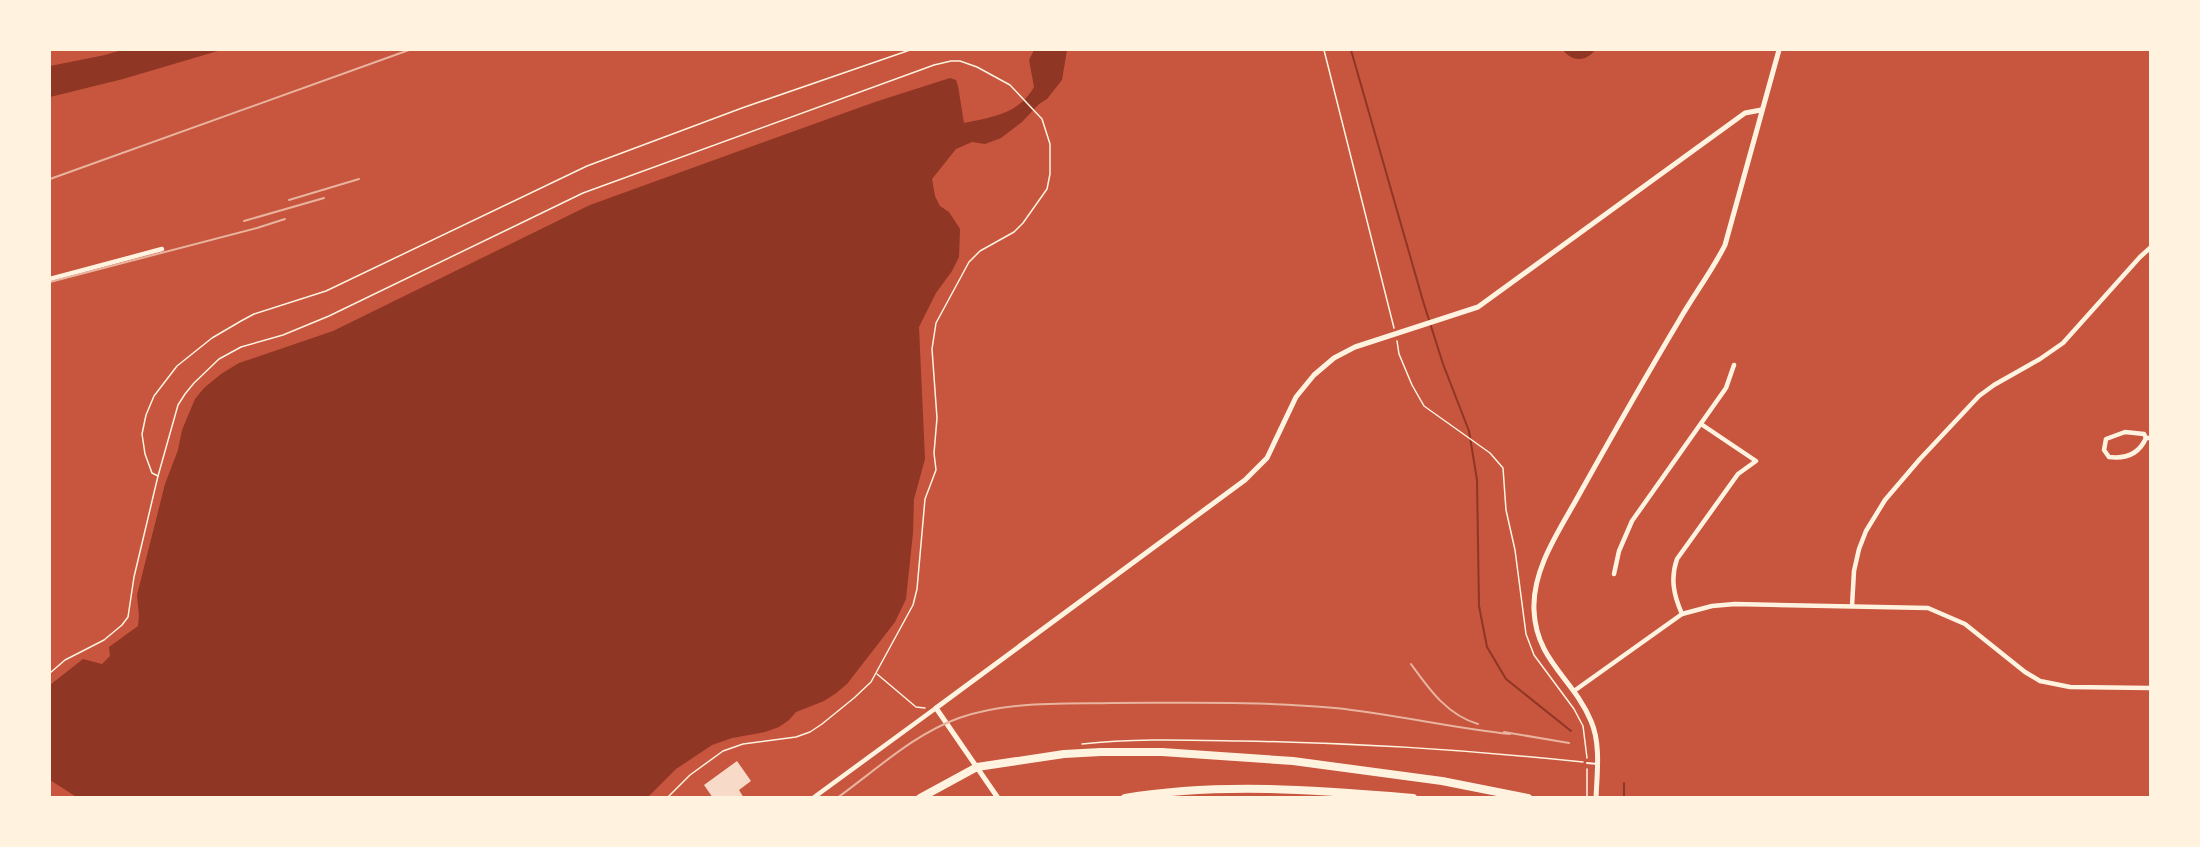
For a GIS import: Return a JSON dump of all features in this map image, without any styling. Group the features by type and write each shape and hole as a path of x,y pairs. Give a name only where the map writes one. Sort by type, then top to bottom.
{"highway":[{"path":"920,798 977,767 1064,754 1101,752 1237,756 1293,761 1442,780 1528,798"},
{"path":"1125,798 1176,791 1246,789 1413,798"}],"street":[{"path":"1596,798 1598,764 1593,723 1574,691 1543,650 1536,630 1534,593 1553,542 1617,426 1685,310 1713,271 1725,245 1779,50"},
{"path":"813,798 1245,480 1267,458 1296,398 1314,375 1334,358 1355,347 1464,313 1485,303 1745,113 1761,110"},
{"path":"1852,606 1854,571 1862,540 1872,518 1893,491 1979,396 2062,343 2140,257 2151,248"},
{"path":"50,279 162,249"},
{"path":"1614,574 1619,551 1632,521 1726,387 1734,365"},
{"path":"1682,614 1675,599 1673,583 1677,559 1738,474 1756,461 1701,424"},
{"path":"2125,432 2144,434 2148,438 2143,447 2133,454 2120,458 2109,457 2104,450 2106,439 2125,432"},
{"path":"1574,691 1682,614 1712,606 1735,604 1928,608 1965,624 2025,672 2040,681 2054,685 2151,688"},
{"path":"936,708 998,798"}],"lane":[{"path":"1587,763 1598,764"}],"path":[{"path":"158,476 152,473 142,444 146,415 154,396 177,366 193,352 241,321 254,314 326,291 587,166 742,108 910,50"},
{"path":"1324,50 1399,354 1424,406 1490,453"},
{"path":"50,673 65,660 109,636 128,617 134,577 178,405 194,383 219,359 241,347 283,335 329,316 583,193 951,61 969,64 1010,85 1042,119 1050,144 1050,174 1047,189 1023,224 1014,232 980,251 969,262 936,323 932,349 937,418 934,453 936,470 925,499 917,589 913,605 871,682 854,698 810,732 796,737 743,744 723,751 690,775 667,798"},
{"path":"876,674 916,707 923,708"},
{"path":"1076,745 1144,741 1327,742 1472,750 1587,763"},
{"path":"1587,771 1587,798"}],"shaded area":[{"path":"122,50 221,50 123,79 50,97 50,66"},
{"path":"1034,50 1067,50 1062,80 1047,99 1001,138 985,144 972,142 956,149 932,179 935,196 940,206 949,212 960,229 959,257 936,293 919,327 925,459 914,499 906,599 895,622 847,684 835,694 796,712 779,727 712,745 676,769 648,797 78,798 50,780 50,685 83,659 102,664 110,656 109,647 138,626 137,595 165,484 178,450 182,430 195,399 221,374 239,363 333,331 590,205 875,102 950,78 956,80 958,86 964,123 1004,113 1021,103 1034,87 1029,60"},
{"path":"1563,50 1595,50 1587,57 1579,59 1571,57"}],"building":[{"path":"737,761 751,781 739,790 744,798 713,798 704,785"}],"waterway":[{"path":"1351,50 1423,301 1443,364 1469,431 1477,480 1479,606 1487,647 1506,679 1571,731"},
{"path":"1624,783 1624,798"}],"railway":[{"path":"50,179 409,50"},
{"path":"289,200 359,179"},
{"path":"244,221 324,198"},
{"path":"50,282 285,219"},
{"path":"1411,664 1432,692 1448,708 1478,724"},
{"path":"837,798 926,733 959,718 1015,706 1196,703 1307,706 1357,711 1510,734"},
{"path":"1504,732 1569,743"}]}
